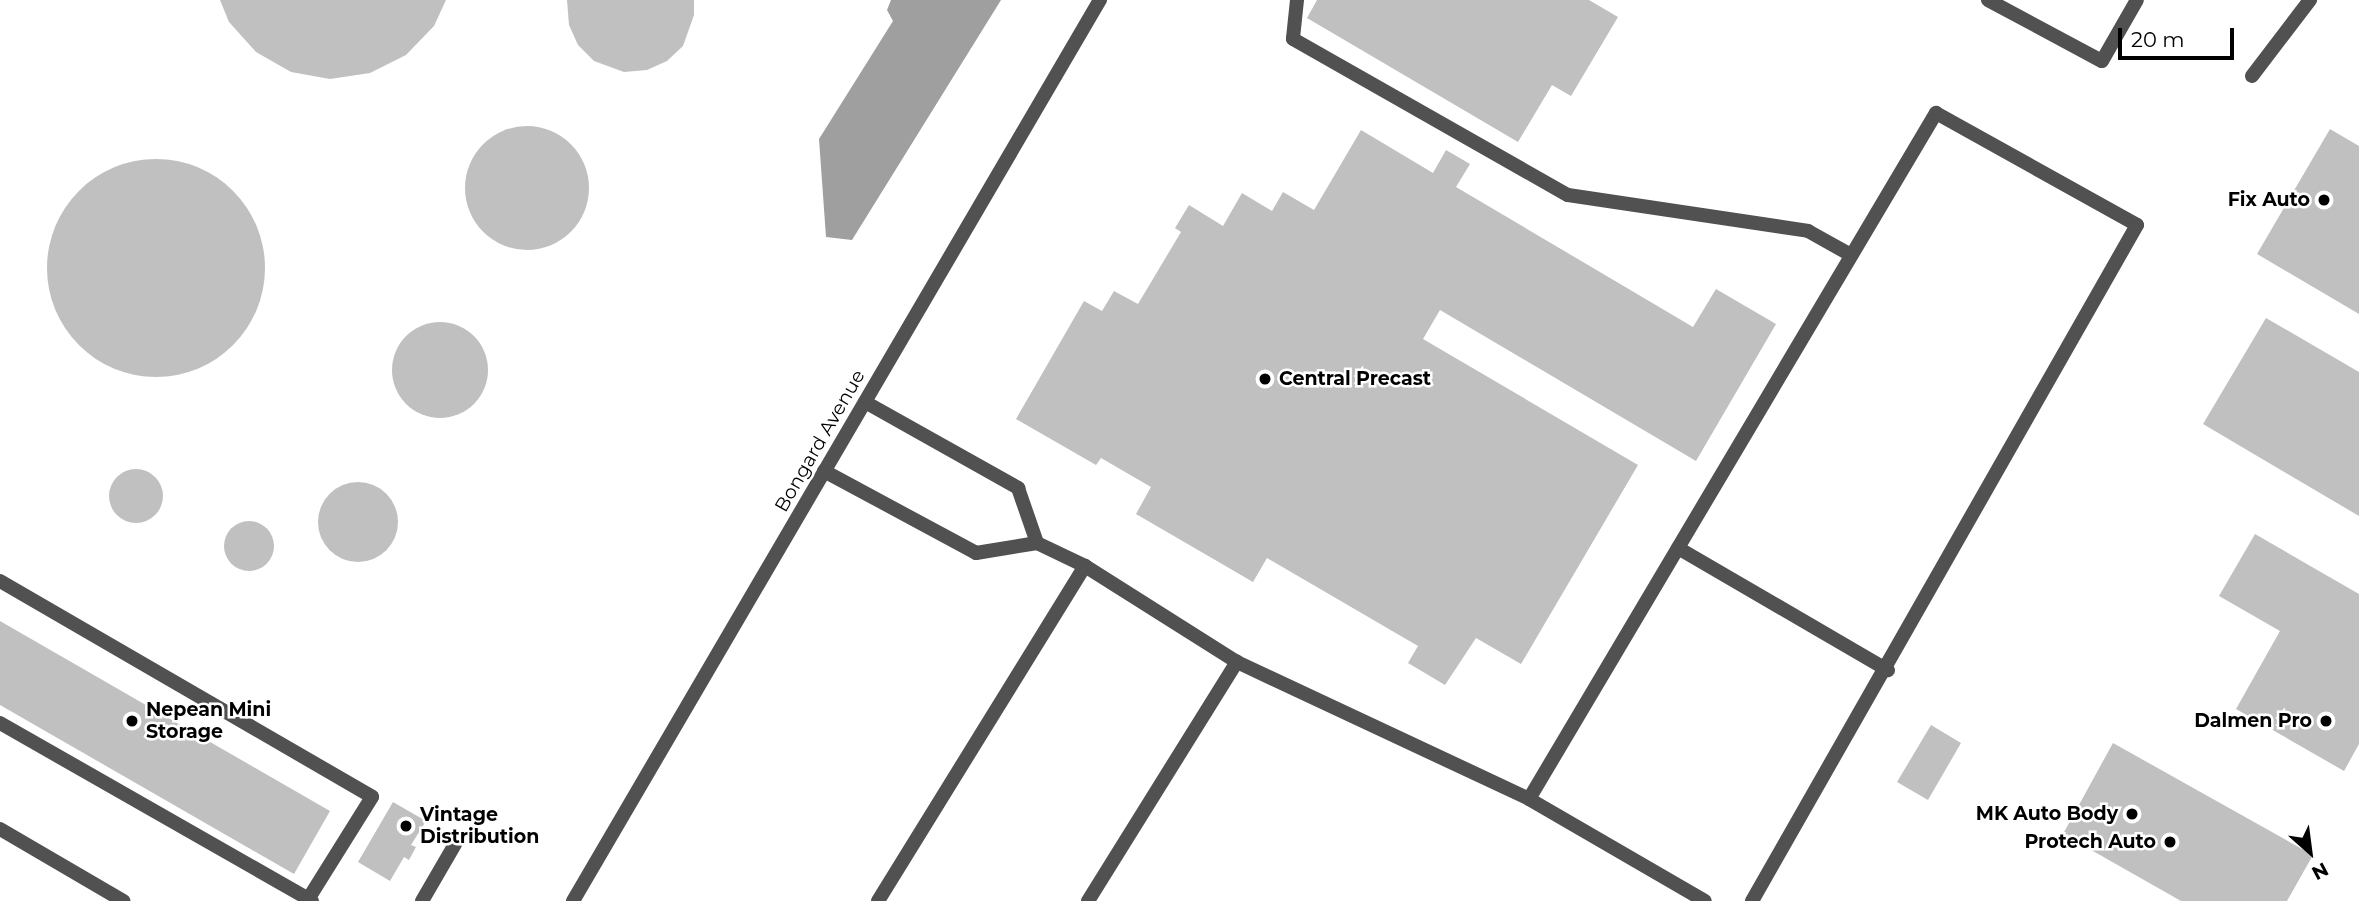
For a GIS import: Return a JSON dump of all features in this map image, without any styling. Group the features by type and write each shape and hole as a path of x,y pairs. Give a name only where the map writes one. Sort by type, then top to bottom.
{"street":[{"name":"Bongard Avenue","path":"573,901 1100,0"},
{"path":"1297,0 1293,40 1568,195 1808,231 1851,255"},
{"path":"1988,0 2102,61 2137,0"},
{"path":"2252,76 2310,0"},
{"path":"1529,799 1936,113 2137,225 1888,670 1752,901"},
{"path":"865,402 1018,488 1037,542"},
{"path":"824,471 976,553 1037,542 1085,566 1237,662 1529,799 1705,901"},
{"path":"1678,548 1888,670"},
{"path":"878,901 1085,566"},
{"path":"0,581 372,797 309,900 0,723"},
{"path":"1088,901 1237,662"},
{"path":"0,829 123,901"},
{"path":"422,901 455,844"}],"shaded area":[{"path":"891,0 1001,0 852,240 826,237 819,139 893,21 887,10"}],"building":[{"path":"220,0 446,0 434,26 406,55 370,73 330,79 291,72 256,52 229,22"},
{"path":"567,0 694,0 694,15 683,46 667,61 647,70 624,72 594,61 578,45 569,25"},
{"path":"1317,0 1589,0 1618,17 1571,96 1552,85 1518,142 1307,18"},
{"path":"527,126 551,131 571,144 584,164 589,188 584,212 571,232 551,245 527,250 503,245 483,232 470,212 465,188 470,164 483,144 503,131"},
{"name":"Fix Auto","path":"2330,129 2359,146 2359,314 2257,254"},
{"name":"Central Precast","path":"1361,130 1433,173 1446,150 1470,164 1456,187 1693,327 1716,289 1776,324 1696,461 1440,310 1423,339 1638,465 1521,664 1476,638 1445,685 1408,663 1418,646 1267,558 1253,582 1136,514 1151,487 1101,458 1096,465 1016,419 1084,301 1102,311 1114,291 1138,304 1181,232 1175,228 1189,205 1223,226 1242,193 1272,211 1283,192 1314,210"},
{"path":"167,159 198,167 217,177 233,191 247,207 257,226 265,268 257,310 247,329 233,345 217,359 188,373 145,377 124,373 95,359 65,329 51,300 47,257 51,236 65,207 95,177 124,163"},
{"path":"2266,318 2359,372 2359,516 2203,424"},
{"path":"440,322 458,326 474,336 484,352 488,370 484,388 474,404 458,414 440,418 422,414 406,404 396,388 392,370 396,352 406,336 422,326"},
{"path":"136,469 155,477 163,496 155,515 136,523 117,515 109,496 117,477"},
{"path":"358,482 373,485 386,494 395,507 398,522 395,537 386,550 373,559 358,562 343,559 330,550 321,537 318,522 321,507 330,494 343,485"},
{"path":"249,521 267,528 274,546 267,564 249,571 231,564 224,546 231,528"},
{"path":"2255,534 2359,594 2359,744 2344,771 2236,709 2280,631 2219,596"},
{"path":"0,621 330,811 294,874 0,705"},
{"path":"1931,725 1961,743 1928,800 1897,782"},
{"path":"2113,743 2313,855 2287,901 2181,901 2063,834"},
{"path":"393,802 426,821 411,845 416,847 409,860 404,857 390,881 358,862"}],"place":[{"name":"Fix Auto","path":"2324,200"},
{"name":"Central Precast","path":"1265,379"},
{"name":"Nepean Mini Storage","path":"132,721"},
{"name":"Dalmen Pro","path":"2326,721"},
{"name":"MK Auto Body","path":"2132,814"},
{"name":"Vintage Distribution","path":"406,826"},
{"name":"Protech Auto","path":"2170,842"}]}
